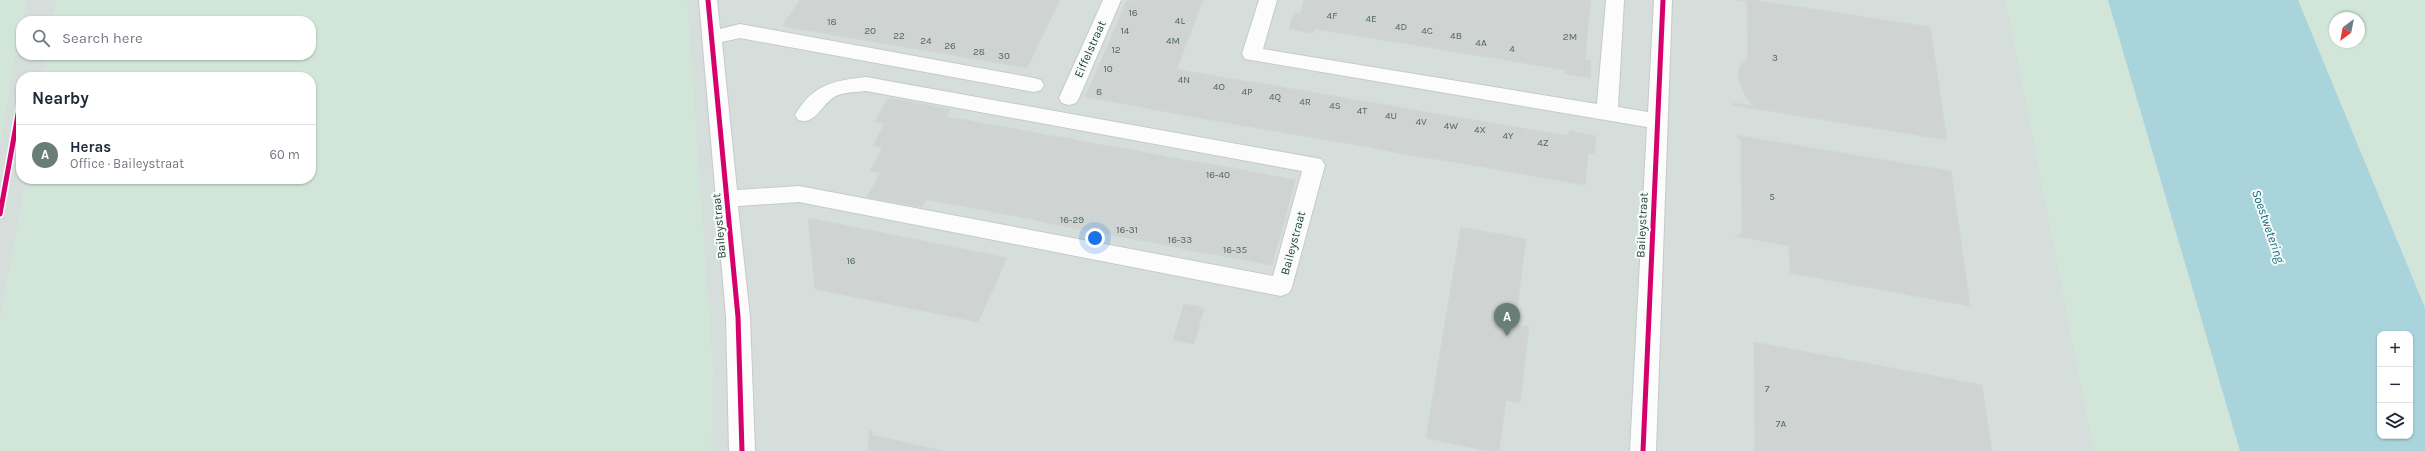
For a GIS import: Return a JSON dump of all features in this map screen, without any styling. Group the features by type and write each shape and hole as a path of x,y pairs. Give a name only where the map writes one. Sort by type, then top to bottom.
{"street":[{"name":"Baileystraat","path":"708,0 738,317 742,451"},
{"name":"Eiffelstraat","path":"1069,98 1112,0"},
{"path":"1268,0 1252,54 1657,121"},
{"path":"1607,112 1615,0"},
{"name":"Baileystraat","path":"1643,451 1663,0"},
{"path":"711,38 740,31 1034,85"},
{"name":"Baileystraat","path":"727,199 799,194 1281,287 1314,165 866,84 833,88 816,99 805,116"}],"shaded area":[{"path":"0,0 2425,0 2425,451 0,451"}],"green space":[{"path":"0,0 27,0 24,16 16,16 16,51 0,146"},
{"path":"56,0 687,0 713,370 711,451 0,451 0,320 25,184 316,184 316,72 44,72 46,60 316,60 316,16 53,16"},
{"path":"2006,0 2108,0 2240,451 2094,451"},
{"path":"2298,0 2425,0 2425,308"}],"water":[{"name":"Soestwetering","path":"2108,0 2298,0 2425,308 2425,451 2240,451"}],"building":[{"path":"800,0 1060,0 1027,68 782,26"},
{"path":"1127,0 1162,0 1159,7"},
{"path":"1162,0 1203,0 1198,13 1159,7"},
{"path":"1304,0 1362,0 1353,35 1314,29 1313,33 1289,29 1294,13 1300,14"},
{"path":"1362,0 1391,0 1381,40 1353,35"},
{"path":"1391,0 1419,0 1410,44 1381,40"},
{"path":"1419,0 1448,0 1438,49 1410,44"},
{"path":"1448,0 1476,0 1467,54 1438,49"},
{"path":"1476,0 1504,4 1495,58 1467,54"},
{"path":"1478,0 1505,0 1504,4"},
{"path":"1505,0 1533,0 1532,8 1504,4"},
{"path":"1533,0 1591,0 1589,17 1532,8"},
{"path":"1738,0 1753,0 1930,27 1947,140 1733,105 1733,103 1753,106 1744,93 1738,77 1740,66 1748,57 1747,1"},
{"path":"1126,1 1159,7 1152,25 1119,19"},
{"path":"1504,4 1532,8 1524,63 1495,58"},
{"path":"1159,7 1198,13 1191,31 1152,25"},
{"path":"1532,8 1589,17 1585,60 1591,61 1590,78 1565,74 1565,70 1524,63"},
{"path":"1119,19 1152,25 1145,43 1111,38"},
{"path":"1152,25 1191,31 1177,69 1136,63"},
{"path":"1111,38 1145,43 1136,63 1153,65 1145,86 1094,77"},
{"path":"1153,65 1209,75 1194,117 1136,106"},
{"path":"1209,75 1237,80 1223,122 1194,117"},
{"path":"1094,77 1145,86 1136,106 1085,97"},
{"path":"1237,80 1265,84 1252,127 1223,122"},
{"path":"1265,84 1293,89 1281,132 1252,127"},
{"path":"1293,89 1322,94 1310,137 1281,132"},
{"path":"1322,94 1351,99 1340,142 1310,137"},
{"path":"888,98 950,109 938,132 875,122"},
{"path":"1351,99 1380,104 1369,147 1340,142"},
{"path":"1380,104 1409,109 1399,153 1369,147"},
{"path":"1409,109 1438,114 1429,158 1399,153"},
{"path":"1438,114 1468,119 1460,163 1429,158"},
{"path":"946,117 966,120 946,159 926,155"},
{"path":"1468,119 1497,124 1490,168 1460,163"},
{"path":"966,120 986,124 967,162 946,159"},
{"path":"885,123 938,132 926,155 873,146"},
{"path":"986,124 1006,127 987,166 967,162"},
{"path":"1497,124 1527,129 1521,174 1490,168"},
{"path":"1006,127 1026,131 1008,170 987,166"},
{"path":"1527,129 1569,136 1569,131 1596,136 1594,154 1588,153 1585,185 1521,174"},
{"path":"1026,131 1046,135 1028,174 1008,170"},
{"path":"1046,135 1066,138 1049,178 1028,174"},
{"path":"1735,135 1951,171 1970,306 1790,273 1789,246 1735,236 1742,233 1741,140"},
{"path":"1066,138 1086,142 1070,182 1049,178"},
{"path":"1086,142 1107,146 1091,185 1070,182"},
{"path":"1107,146 1128,149 1112,189 1091,185"},
{"path":"883,147 946,159 935,182 870,171"},
{"path":"1128,149 1148,153 1133,193 1112,189"},
{"path":"1148,153 1169,157 1154,197 1133,193"},
{"path":"1169,157 1190,161 1175,201 1154,197"},
{"path":"946,159 967,162 946,203 926,199"},
{"path":"1190,161 1211,164 1197,205 1175,201"},
{"path":"967,162 997,168 978,209 946,203"},
{"path":"1211,164 1232,168 1219,209 1197,205"},
{"path":"997,168 1018,172 999,213 978,209"},
{"path":"1232,168 1253,172 1240,213 1219,209"},
{"path":"881,172 935,182 922,207 867,197"},
{"path":"1018,172 1049,178 1031,219 999,213"},
{"path":"1253,172 1274,176 1262,217 1240,213"},
{"path":"1274,176 1295,180 1284,222 1262,217"},
{"path":"1049,178 1070,182 1052,224 1031,219"},
{"path":"1070,182 1101,187 1084,230 1052,224"},
{"path":"1101,187 1122,191 1106,234 1084,230"},
{"path":"1122,191 1154,197 1139,240 1106,234"},
{"path":"1154,197 1175,201 1161,244 1139,240"},
{"path":"1175,201 1208,207 1194,251 1161,244"},
{"path":"1208,207 1229,211 1216,255 1194,251"},
{"path":"1229,211 1262,217 1249,261 1216,255"},
{"path":"1262,217 1284,222 1272,265 1249,261"},
{"path":"808,218 1007,258 978,322 815,289"},
{"path":"1461,227 1526,239 1515,325 1529,327 1520,403 1506,400 1499,451 1488,451 1426,438"},
{"path":"1184,304 1204,308 1194,344 1173,340"},
{"path":"1754,342 1982,385 1992,451 1755,451"},
{"path":"870,430 872,430 872,435 943,451 868,451"}],"cycle path":[{"path":"708,0 738,317 742,451"},
{"path":"1643,451 1663,0"},
{"path":"0,214 16,126"}],"place":[{"name":"Heras","path":"1507,336"}]}
